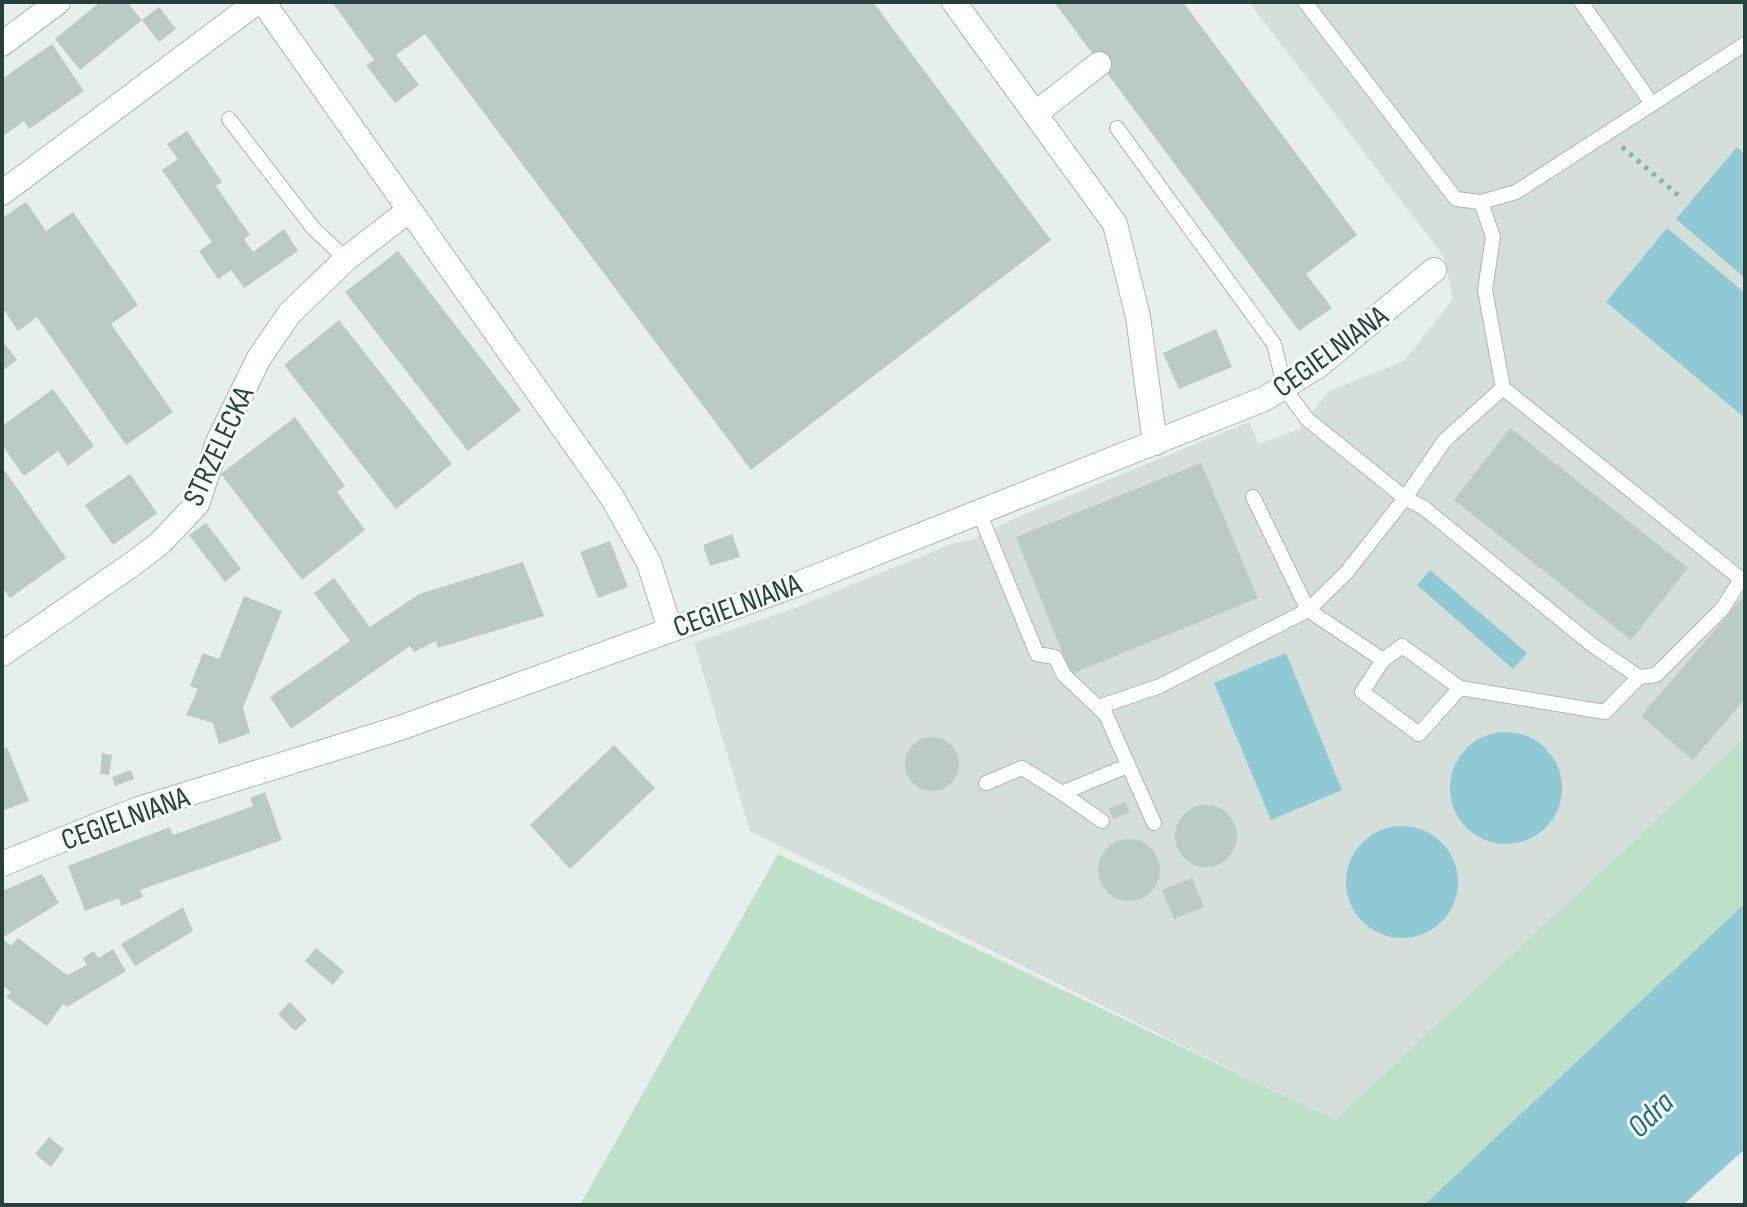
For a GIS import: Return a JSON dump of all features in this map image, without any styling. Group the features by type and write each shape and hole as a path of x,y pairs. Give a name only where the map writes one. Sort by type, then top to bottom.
{"street":[{"path":"2,44 58,2"},
{"path":"2,193 260,2 563,423 612,497 649,563 670,629"},
{"path":"954,2 1115,224 1138,317 1155,443"},
{"path":"1036,113 1099,64"},
{"name":"STRZELECKA","path":"2,654 151,550 197,504 218,442 259,358 290,313 346,259 408,211"},
{"name":"CEGIELNIANA","path":"2,864 136,810 400,728 803,582 1155,443 1285,389 1434,270"}],"lane":[{"path":"1305,2 1456,199 1481,202 1516,192 1745,44"},
{"path":"1581,2 1652,104"},
{"path":"229,119 313,228 346,259"},
{"path":"1117,128 1274,344 1285,389 1307,419 1405,498 1424,508 1591,644 1639,677"},
{"path":"1460,688 1419,734 1362,692 1383,660 1402,646 1460,688 1605,712 1639,677 1656,675 1664,668 1723,608 1741,579 1503,388 1485,290 1493,237 1481,202"},
{"path":"1098,707 1160,686 1308,610 1346,573 1405,498 1445,440 1503,388"},
{"path":"1253,497 1308,610 1383,660"},
{"path":"979,512 1037,654 1055,657 1064,675 1106,715 1154,823"},
{"path":"1062,793 1127,766"},
{"path":"986,783 1022,768 1102,821"}],"path":[{"path":"1606,134 1678,195"}],"shaded area":[{"path":"1249,2 1745,2 1745,737 1335,1121 750,831 694,643 795,608 956,542 969,541 1013,519 1249,422 1259,444 1299,429 1329,391 1404,361 1453,299 1444,257"}],"green space":[{"path":"1745,737 1745,903 1424,1205 580,1205 778,854 1335,1120"}],"water":[{"path":"1737,147 1745,154 1745,278 1676,219"},
{"path":"1667,228 1745,293 1745,418 1606,302"},
{"path":"1430,570 1527,653 1513,669 1417,585"},
{"path":"1286,653 1342,790 1271,820 1214,683"},
{"path":"1506,732 1527,736 1546,748 1558,767 1562,788 1558,809 1546,828 1527,840 1506,844 1485,840 1466,828 1454,809 1450,788 1454,767 1466,748 1485,736"},
{"path":"1402,826 1423,830 1442,842 1454,861 1458,882 1454,903 1442,922 1423,934 1402,938 1381,934 1362,922 1350,903 1346,882 1350,861 1362,842 1381,830"},
{"name":"Odra","path":"1745,903 1745,1149 1683,1205 1424,1205"}],"building":[{"path":"100,2 127,2 142,20 80,70 55,39"},
{"path":"332,2 873,2 1051,240 751,470 425,34 396,55 419,85 395,103 366,65 374,60"},
{"path":"1054,2 1183,2 1357,235 1306,274 1332,308 1299,331"},
{"path":"159,7 176,29 159,42 142,20"},
{"path":"52,44 84,91 29,129 24,121 2,137 2,79"},
{"path":"187,131 222,182 216,186 250,235 244,239 253,252 284,229 298,251 244,288 231,270 218,279 199,251 212,242 162,170 178,159 167,144"},
{"path":"26,202 46,231 73,212 138,305 111,324 173,412 126,445 37,317 18,331 2,307 2,218"},
{"path":"398,251 521,410 468,451 345,292"},
{"path":"339,320 452,464 396,509 284,365"},
{"path":"1216,329 1232,367 1179,389 1163,353"},
{"path":"2,340 17,360 2,371"},
{"path":"53,389 94,446 68,466 58,451 24,476 2,445 2,426"},
{"path":"295,417 345,486 337,492 365,530 302,580 221,474"},
{"path":"1510,428 1688,568 1631,640 1454,500"},
{"path":"1201,463 1258,598 1071,674 1016,537"},
{"path":"2,467 66,558 10,598 2,587"},
{"path":"130,474 157,513 113,545 85,505"},
{"path":"206,523 241,569 225,582 189,535"},
{"path":"732,534 740,557 710,566 703,545"},
{"path":"610,541 628,587 598,598 580,552"},
{"path":"523,562 544,616 438,648 436,641 414,652 410,646 291,729 270,697 350,641 314,593 334,578 370,627 419,594"},
{"path":"1745,595 1745,699 1693,760 1641,716"},
{"path":"244,596 282,611 243,708 250,733 219,744 213,723 186,715 198,689 190,686 203,653 219,659"},
{"path":"932,737 951,745 959,764 951,783 932,791 913,783 905,764 913,745"},
{"path":"614,745 655,788 570,869 530,825"},
{"path":"7,747 29,801 2,811 2,749"},
{"path":"102,753 112,755 109,775 100,774"},
{"path":"131,770 134,779 115,786 112,777"},
{"path":"265,792 282,840 140,890 143,897 121,906 119,898 85,911 68,866 170,827 173,835 253,806 250,798"},
{"path":"1125,802 1130,812 1113,819 1109,808"},
{"path":"1206,805 1228,814 1237,836 1228,858 1206,867 1184,858 1175,836 1184,814"},
{"path":"1129,839 1151,848 1160,870 1151,892 1129,901 1107,892 1098,870 1107,848"},
{"path":"42,874 59,903 2,938 2,891"},
{"path":"1192,878 1204,907 1174,919 1162,890"},
{"path":"183,907 193,931 135,966 121,944"},
{"path":"2,938 11,946 18,938 67,975 87,965 83,958 94,951 98,958 113,949 126,971 67,1007 63,1004 47,1026 6,997 11,992 2,985"},
{"path":"316,948 344,971 333,985 305,961"},
{"path":"290,1002 307,1020 295,1031 278,1014"},
{"path":"49,1137 64,1149 51,1167 35,1154"}]}
